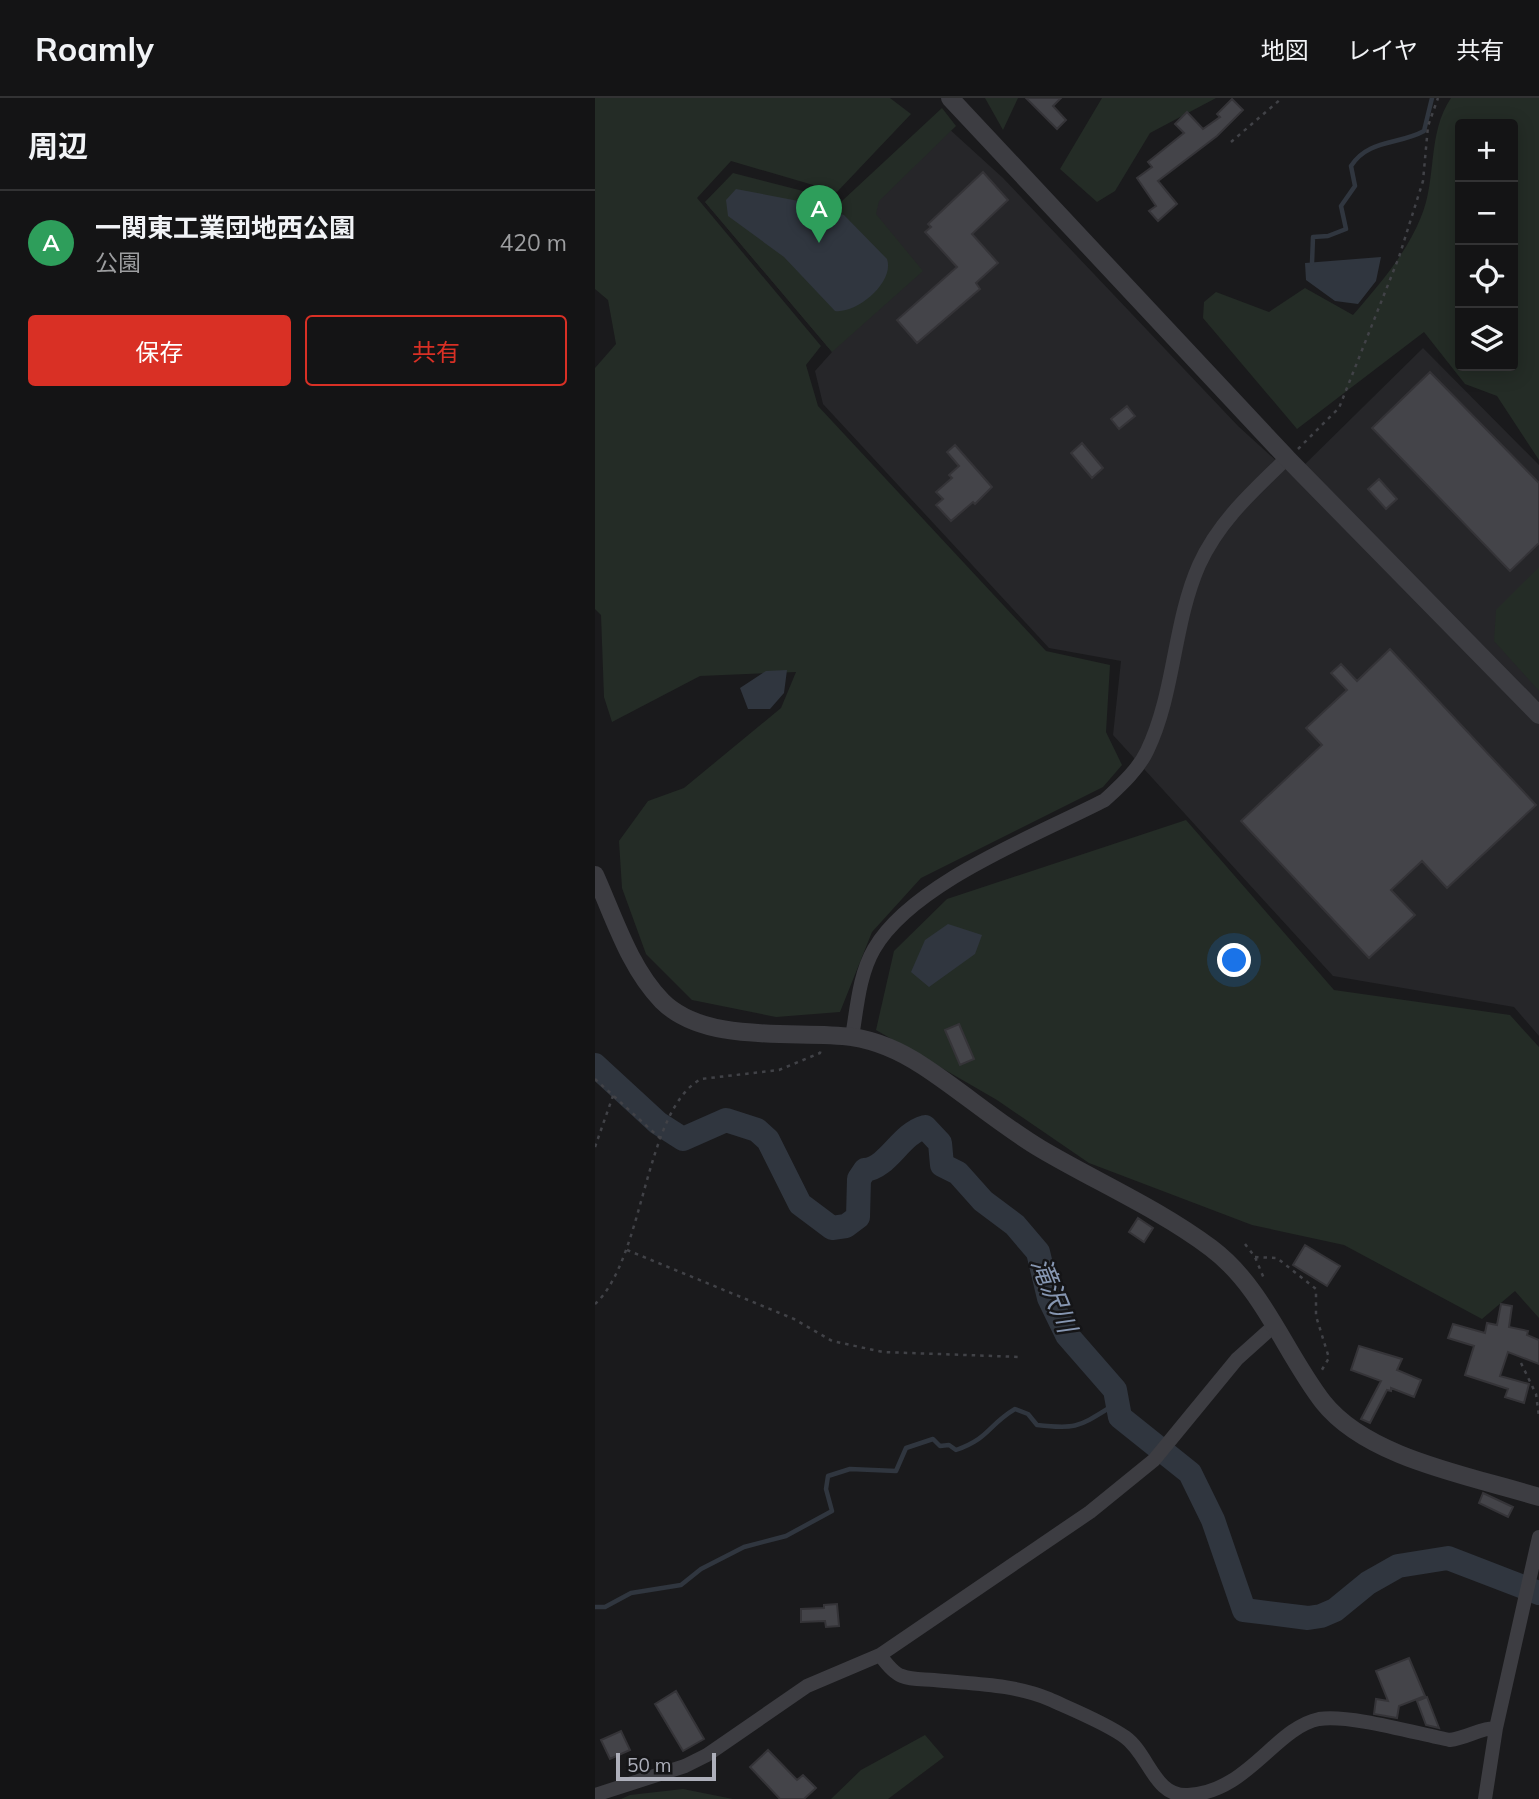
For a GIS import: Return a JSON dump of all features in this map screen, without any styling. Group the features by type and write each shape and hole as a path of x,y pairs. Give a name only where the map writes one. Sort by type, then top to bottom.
{"street":[{"path":"950,98 1287,458 1539,715"},
{"path":"852,1037 861,984 874,950 902,914 938,886 1105,800 1132,773 1147,752 1159,716 1186,599 1207,548 1233,510 1287,458"},
{"path":"595,875 638,970 663,1002 692,1021 730,1030 852,1037 890,1047 923,1066 1038,1147 1214,1250 1240,1277 1275,1325 1324,1402 1352,1430 1384,1449 1539,1497"},
{"path":"595,1796 696,1761 807,1686 880,1655 1090,1512 1154,1460 1237,1359 1275,1325"},
{"path":"1485,1799 1496,1728 1526,1605 1539,1537"},
{"path":"880,1655 902,1676 1015,1689 1047,1698 1125,1737 1141,1754 1157,1781 1172,1794 1189,1795 1220,1788 1251,1768 1301,1726 1319,1719 1341,1719 1450,1740 1466,1738 1486,1728 1496,1728"}],"path":[{"path":"1231,142 1282,98"},
{"path":"1287,458 1339,408 1407,231 1423,181 1428,126 1438,98"},
{"path":"595,1304 605,1295 624,1251 673,1105 689,1085 701,1079 779,1070 820,1053 826,1036"},
{"path":"595,1079 614,1093 661,1139"},
{"path":"595,1147 614,1093"},
{"path":"627,1251 794,1319 832,1341 883,1352 1020,1357"},
{"path":"1255,1257 1277,1258 1316,1289 1316,1315 1329,1358 1312,1384"},
{"path":"1521,1363 1536,1394 1539,1416"}],"shaded area":[{"path":"595,98 890,98 911,114 837,192 731,161 697,198 821,346 806,365 818,406 1046,651 1110,665 1106,732 1122,765 1103,787 921,878 872,932 840,1012 776,1017 692,1000 646,954 622,888 619,841 648,801 684,788 781,708 796,672 700,676 612,722 604,697 601,615 595,609 595,368 616,344 608,300 595,289"},
{"path":"985,98 1018,98 1003,130"},
{"path":"1102,98 1216,98 1150,133 1115,191 1097,202 1060,169"},
{"path":"1451,98 1539,98 1539,460 1497,396 1465,384 1424,332 1297,429 1203,318 1204,302 1216,292 1269,312 1305,288 1353,315 1382,281 1415,231 1426,203 1438,126"},
{"path":"942,108 956,126 879,201 876,214 923,271 832,352 705,202 733,173 842,201"},
{"path":"936,117 1003,178 1238,426 1293,476 1423,348 1539,465 1539,1036 1514,1007 1333,976 1113,735 1121,661 1049,648 823,404 815,371 832,352 705,202 733,175 840,207"},
{"path":"736,189 809,203 844,215 887,259 888,268 880,286 854,307 835,311 784,257 728,216 726,200"},
{"path":"1381,257 1376,281 1358,304 1335,301 1306,280 1305,263"},
{"path":"1539,567 1539,691 1494,641 1496,610"},
{"path":"787,670 784,693 770,709 748,709 740,688 766,671"},
{"path":"1186,820 1334,990 1510,1015 1539,1047 1539,1318 1515,1291 1482,1319 1344,1245 1252,1225 1089,1163 997,1100 876,1030 894,951 947,899"},
{"path":"948,924 982,935 975,954 929,987 911,972 925,940"},
{"path":"925,1735 944,1757 888,1799 831,1799 861,1770"},
{"path":"683,1789 733,1799 621,1799 630,1795"}],"building":[{"path":"1026,98 1061,98 1053,106 1066,120 1057,129"},
{"path":"1232,99 1243,110 1217,136 1158,181 1177,204 1158,221 1149,211 1156,206 1137,178 1152,167 1148,162 1184,133 1175,124 1187,112 1203,129 1220,117 1217,114"},
{"path":"983,172 1008,200 972,234 998,263 976,283 980,289 917,343 897,320 957,267 925,232 931,227 928,224"},
{"path":"1430,372 1539,483 1539,543 1510,571 1372,428"},
{"path":"1127,406 1135,416 1119,429 1111,419"},
{"path":"1082,443 1103,468 1092,478 1071,453"},
{"path":"955,445 992,487 975,504 973,502 951,521 936,505 943,499 936,492 952,478 949,475 959,466 947,452"},
{"path":"1379,479 1397,499 1386,509 1368,489"},
{"path":"1390,649 1536,805 1447,888 1422,861 1391,890 1415,915 1369,958 1241,821 1322,745 1306,728 1347,690 1331,673 1341,664 1357,681"},
{"path":"959,1024 974,1059 960,1065 945,1030"},
{"path":"1138,1218 1153,1228 1144,1242 1129,1232"},
{"path":"1305,1245 1340,1266 1327,1286 1293,1265"},
{"path":"1501,1304 1512,1306 1509,1327 1528,1331 1527,1335 1539,1340 1539,1364 1508,1352 1500,1376 1529,1384 1524,1403 1505,1397 1508,1389 1465,1375 1474,1346 1448,1338 1453,1324 1485,1333 1487,1323 1497,1325"},
{"path":"1359,1346 1402,1359 1397,1370 1421,1380 1414,1397 1391,1388 1391,1391 1387,1390 1370,1423 1361,1419 1381,1381 1351,1370"},
{"path":"1483,1493 1513,1507 1508,1517 1479,1503"},
{"path":"837,1604 839,1626 826,1627 825,1621 801,1622 801,1609 824,1608 824,1605"},
{"path":"1409,1658 1425,1696 1399,1706 1397,1718 1374,1714 1376,1699 1388,1701 1376,1671"},
{"path":"676,1691 704,1739 683,1751 655,1704"},
{"path":"1427,1697 1439,1728 1426,1725 1417,1701"},
{"path":"621,1731 630,1750 610,1759 601,1740"},
{"path":"768,1750 797,1780 803,1775 816,1788 804,1799 780,1799 750,1767"}],"waterway":[{"path":"1312,263 1313,237 1328,236 1346,229 1341,206 1355,186 1351,166 1366,151 1424,131 1432,98"},
{"name":"滝沢川","path":"595,1065 658,1123 683,1139 726,1120 757,1130 768,1140 800,1204 832,1228 846,1226 858,1217 859,1179 865,1170 881,1163 908,1136 925,1127 940,1143 942,1165 958,1173 983,1201 1015,1225 1038,1252 1049,1298 1067,1335 1115,1390 1120,1417 1190,1473 1213,1520 1244,1610 1308,1618 1321,1616 1335,1610 1368,1583 1398,1566 1448,1558 1539,1593"},
{"path":"595,1607 605,1607 631,1593 681,1585 701,1569 744,1547 786,1536 832,1511 826,1489 828,1476 850,1469 896,1471 906,1448 933,1439 940,1446 949,1445 956,1450 976,1441 1015,1409 1028,1414 1037,1425 1075,1426 1109,1408 1115,1390"}],"place":[{"name":"一関東工業団地西公園","path":"819,243"}]}
